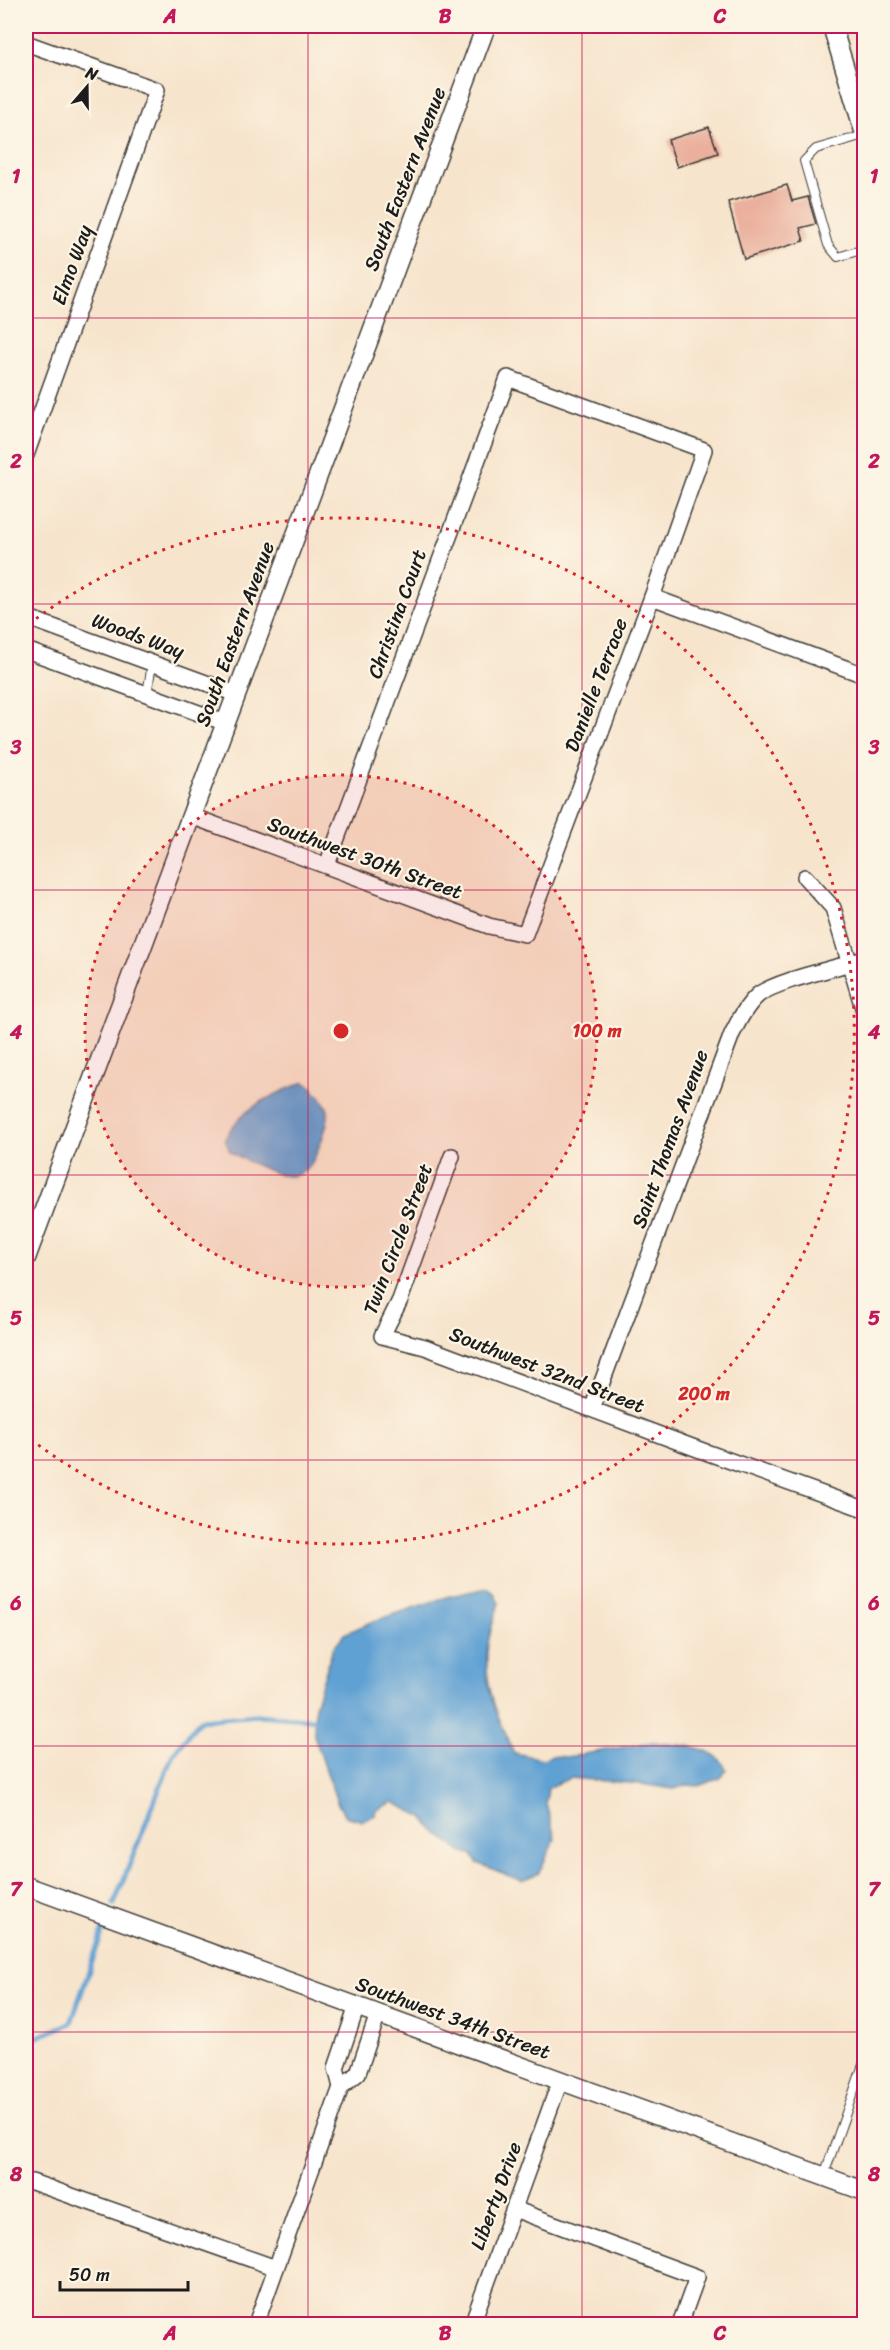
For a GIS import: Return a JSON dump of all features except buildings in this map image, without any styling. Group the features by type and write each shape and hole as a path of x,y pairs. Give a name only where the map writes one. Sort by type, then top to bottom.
{"street":[{"name":"South Eastern Avenue","path":"26,1258 486,26"},
{"path":"832,26 864,133"},
{"name":"Elmo Way","path":"26,43 156,90 26,455"},
{"name":"Christina Court","path":"327,865 508,378 704,450"},
{"name":"Danielle Terrace","path":"525,934 652,597 704,450"},
{"path":"652,597 864,675"},
{"name":"Woods Way","path":"26,617 236,694"},
{"path":"26,650 226,723"},
{"name":"Southwest 30th Street","path":"191,816 489,926 525,934"},
{"path":"805,877 833,908 857,962 864,1011"},
{"name":"Saint Thomas Avenue","path":"592,1409 732,1034 741,1016 760,994 774,986 857,962"},
{"name":"Twin Circle Street","path":"382,1336 400,1300 452,1156"},
{"name":"Southwest 32nd Street","path":"382,1336 425,1347 864,1509"},
{"name":"Southwest 34th Street","path":"26,1886 864,2191"},
{"path":"341,2087 336,2068 357,2006"},
{"path":"256,2325 341,2087 358,2073 378,2014"},
{"name":"Liberty Drive","path":"472,2325 560,2081"},
{"path":"32,2181 276,2268"},
{"path":"514,2209 697,2277 681,2325"}],"lane":[{"path":"864,133 816,149 804,161 828,245 838,257 864,249"},
{"path":"147,694 152,664"},
{"path":"824,2176 864,2062"}],"water":[{"path":"304,1082 319,1095 328,1111 327,1124 308,1168 295,1175 285,1176 230,1152 225,1139 240,1118 259,1103"},
{"path":"487,1588 494,1593 499,1603 488,1644 489,1686 497,1713 514,1753 543,1759 653,1742 694,1747 713,1754 726,1769 721,1778 698,1786 687,1785 674,1789 570,1778 548,1788 546,1803 555,1838 539,1873 522,1881 477,1863 472,1855 461,1852 433,1830 423,1817 393,1802 377,1810 375,1815 363,1821 345,1816 337,1802 314,1735 315,1706 333,1648 344,1634 374,1621 446,1597"}],"waterway":[{"path":"114,1904 173,1754 200,1720 257,1715 320,1720"},
{"path":"26,2042 71,2023 104,1927"}]}
